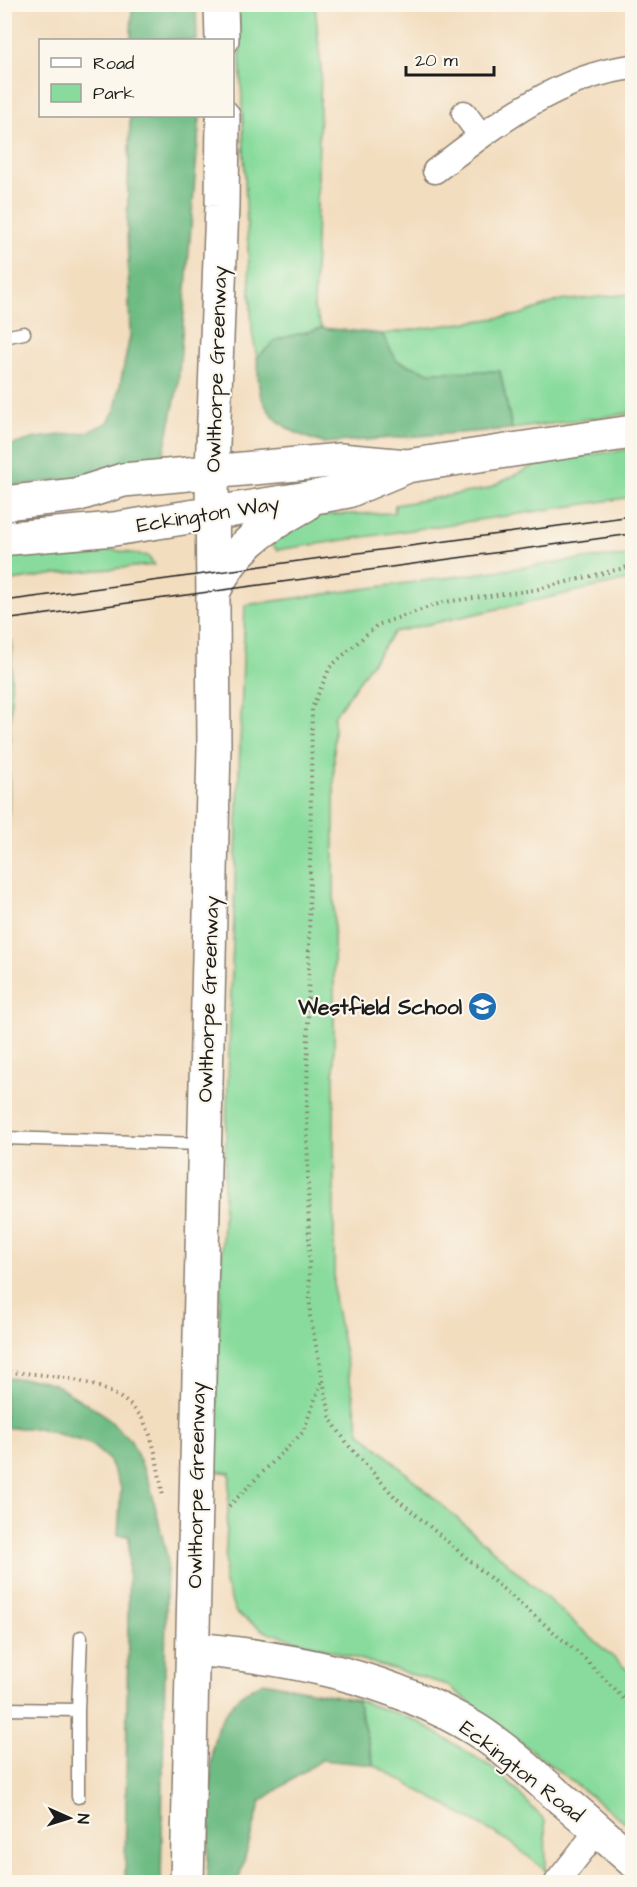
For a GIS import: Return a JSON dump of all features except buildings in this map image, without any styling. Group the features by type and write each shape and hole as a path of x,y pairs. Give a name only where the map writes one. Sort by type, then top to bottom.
{"street":[{"path":"221,4 222,39"},
{"path":"435,171 481,136 570,82 633,67"},
{"path":"464,113 481,136"},
{"name":"Owlthorpe Greenway","path":"187,1882 214,747 212,548 203,534 199,516 212,471 223,117"},
{"name":"Eckington Way","path":"4,505 12,502 76,495 123,480 340,460 407,466 633,432"},
{"name":"Eckington Way","path":"4,537 114,529 321,496 348,491 407,466"},
{"path":"76,495 120,496 199,516"},
{"path":"213,593 222,572 254,538 274,522 321,496"},
{"name":"Eckington Road","path":"194,1649 254,1654 322,1667 381,1684 433,1707 476,1730 524,1766 633,1860"},
{"path":"557,1882 598,1830"}],"lane":[{"path":"4,337 24,333"},
{"path":"4,1138 203,1144"},
{"path":"78,1797 81,1636"},
{"path":"4,1709 78,1710"}],"path":[{"path":"633,566 534,590 444,602 377,625 330,667 312,708 307,1095 310,1316 331,1420 349,1446 395,1497 584,1658 633,1707"},
{"path":"4,1372 61,1376 93,1386 123,1400 142,1420 149,1437 165,1504"},
{"path":"226,1509 303,1432 323,1378"}],"green space":[{"path":"132,5 196,5 197,39 131,39"},
{"path":"238,5 315,5 321,69 314,309 322,328 276,340 257,358 252,332"},
{"path":"130,117 200,117 178,386 163,456 155,464 137,470 5,487 5,447 36,438 88,432 108,422 115,410 130,336 127,227"},
{"path":"632,294 632,413 512,429 500,371 428,372 397,361 382,334 519,315 558,301"},
{"path":"322,328 382,334 397,361 428,372 500,371 512,429 323,443 295,432 278,421 265,406 260,392 257,358 276,340"},
{"path":"632,449 632,497 277,550 268,540 317,515 394,513 395,505 487,489 543,461"},
{"path":"114,550 148,556 154,565 56,574 5,582 5,556"},
{"path":"632,556 632,579 394,632 334,716 334,1298 360,1432 632,1674 632,1828 447,1685 264,1631 236,1613 224,1581 230,1473 214,1471 245,605 591,558"},
{"path":"12,641 7,883 4,883 4,642"},
{"path":"5,1378 37,1379 54,1384 102,1413 131,1441 150,1484 167,1557 161,1882 125,1882 129,1536 118,1535 121,1488 108,1459 90,1444 38,1428 5,1428"},
{"path":"263,1682 357,1700 374,1765 321,1760 261,1801 238,1882 207,1882 212,1749 218,1725 232,1704 245,1692"},
{"path":"357,1700 417,1721 498,1771 545,1821 546,1871 509,1841 374,1765"}],"tram line":[{"path":"4,601 632,516"},
{"path":"4,620 632,534"}],"place":[{"name":"Westfield School","path":"483,1007"}]}
